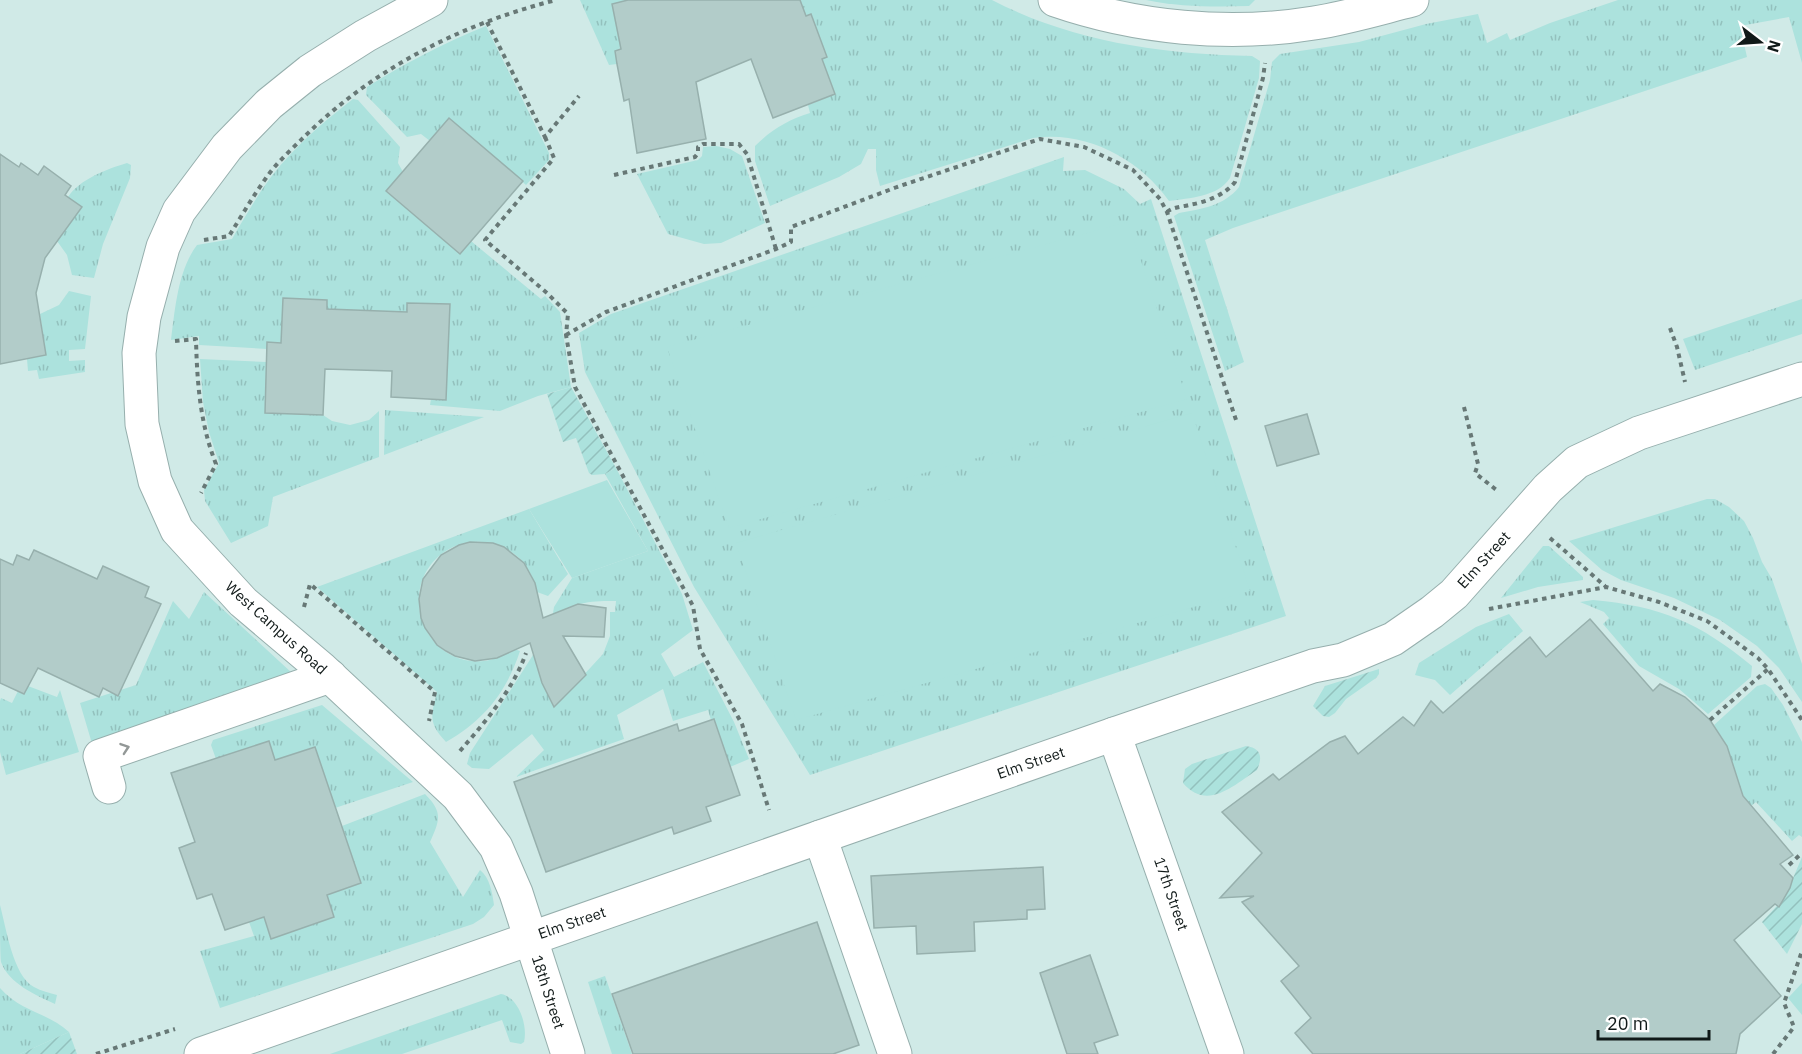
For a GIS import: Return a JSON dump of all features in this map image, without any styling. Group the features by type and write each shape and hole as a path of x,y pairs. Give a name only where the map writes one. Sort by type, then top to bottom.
{"street":[{"name":"West Campus Road","path":"431,0 365,36 310,71 269,104 227,147 179,211 163,247 144,317 139,353 142,424 154,481 177,530 243,602 330,676 458,795 496,847 516,893 530,938"},
{"path":"1055,0 1120,18 1180,26 1230,29 1312,23 1412,0"},
{"name":"Elm Street","path":"201,1054 1114,734 1313,666 1343,660 1393,639 1454,594 1548,488 1577,462 1639,433 1802,379"},
{"path":"109,787 100,756 330,676"},
{"name":"17th Street","path":"1114,734 1227,1054"},
{"path":"820,837 895,1054"},
{"name":"18th Street","path":"530,938 567,1050"}],"path":[{"path":"196,241 229,236 267,177 323,119 392,67 429,46 487,22 515,11 556,0"},
{"path":"487,22 554,158 485,240 548,293 568,314 566,335 575,387 693,606 700,649 742,724 770,810"},
{"path":"1167,212 1172,208 1193,205 1213,198 1229,190 1235,182 1263,78 1265,59"},
{"path":"545,137 579,96"},
{"path":"566,335 606,312 791,242 791,227 897,187 1040,139 1084,147 1133,170 1160,199 1167,212 1237,423"},
{"path":"614,175 695,157 698,147 703,144 739,144 747,154 776,249"},
{"path":"1670,328 1685,375"},
{"path":"168,343 196,339 200,402 206,439 216,464 200,492 201,498"},
{"path":"1464,407 1478,464 1475,473 1504,497"},
{"path":"1546,534 1606,586 1659,602 1707,621 1758,658 1802,720"},
{"path":"303,612 310,584 435,692 428,725"},
{"path":"1484,610 1606,586"},
{"path":"496,705 526,653"},
{"path":"1710,720 1768,669"},
{"path":"1789,865 1802,853"},
{"path":"1794,1027 1784,1003 1802,951"},
{"path":"1773,1054 1794,1027 1802,1024"}],"green space":[{"path":"580,0 628,0 617,64 609,65"},
{"path":"800,0 992,0 1054,26 1086,36 1185,52 1252,56 1260,61 1259,78 1230,178 1211,193 1169,201 1142,172 1109,150 1072,138 1053,137 1033,138 880,186 876,170 876,149 868,149 861,164 839,177 770,206 755,161 755,146 781,126 810,113 808,105 835,94 822,59 827,57"},
{"path":"1146,0 1255,0 1249,6 1223,6 1184,5"},
{"path":"1618,0 1802,0 1802,63 1789,17 1740,26 1747,57 1233,228 1205,240 1244,362 1225,371 1174,216 1219,203 1239,187 1270,80 1272,62 1280,54 1359,42 1426,24 1478,14 1487,43 1507,33 1510,40 1550,23"},
{"path":"486,26 549,153 549,160 526,185 449,118 430,141 421,134 407,137 366,95 367,87 396,70 440,46"},
{"path":"353,99 358,100 400,147 398,163 403,172 387,192 459,253 471,241 541,299 545,296 560,312 571,387 538,396 500,411 430,405 431,399 446,399 449,304 408,303 407,312 327,309 327,300 283,298 281,343 268,342 267,349 199,345 199,336 171,340 181,278 197,245 232,239 261,191 281,165 315,130"},
{"path":"716,146 730,149 742,156 765,223 721,243 704,244 668,234 637,174 698,160 702,156 703,147"},
{"path":"1064,157 1063,171 1085,170 1124,189 1140,204 1151,199 1286,616 810,775 694,587 585,372 579,333 611,314"},
{"path":"127,163 131,165 130,178 103,244 94,278 72,275 67,255 57,241 82,207 68,197 87,180"},
{"path":"1128,222 1187,399 729,528 667,347"},
{"path":"69,291 91,296 85,349 69,350 69,361 85,360 85,372 39,379 37,370 28,371 27,359 46,355 40,314 59,305"},
{"path":"1802,299 1802,334 1695,370 1683,339"},
{"path":"200,359 267,362 265,413 323,415 332,421 350,425 369,420 379,411 379,457 273,497 268,526 231,543 205,501 204,490 219,463 209,432 203,402"},
{"path":"571,387 616,468 605,474 592,475 589,473 576,438 563,442 547,394"},
{"path":"385,410 484,417 384,455"},
{"path":"1192,413 1250,591 796,720 736,543"},
{"path":"616,468 682,594 693,630 661,654 674,677 703,662 734,722 749,759 730,767 714,719 711,720 708,710 673,721 663,689 617,715 624,739 516,777 544,750 532,734 489,769 472,768 467,764 470,753 533,655 539,656 552,701 556,705 603,654 610,636 610,612 615,612 616,601 585,603 570,607 557,616 553,613 554,607 572,578 648,551 605,474"},
{"path":"607,480 648,551 572,578 529,509"},
{"path":"1707,499 1715,499 1729,507 1744,521 1753,538 1762,562 1772,579 1802,664 1802,702 1779,668 1757,646 1720,620 1674,598 1621,580 1602,570 1569,541"},
{"path":"529,509 568,574 548,596 537,592 532,576 519,558 506,548 487,542 469,542 453,547 434,560 423,578 419,597 421,617 429,635 443,650 461,659 484,661 514,649 520,651 508,680 492,704 472,724 446,742 436,730 432,719 437,692 317,587"},
{"path":"1543,546 1549,546 1583,577 1583,580 1538,587 1501,598"},
{"path":"204,592 292,673 93,747 80,703 136,685 173,601 189,619"},
{"path":"1593,600 1659,612 1697,628 1715,638 1752,666 1751,677 1708,714 1679,689 1639,666 1603,624 1609,618 1604,612 1580,602"},
{"path":"1509,614 1523,631 1450,695 1435,680 1415,675 1419,663 1476,627"},
{"path":"1379,669 1376,678 1346,699 1329,717 1323,716 1313,706 1325,686"},
{"path":"1765,684 1771,688 1783,705 1802,742 1802,837 1799,835 1792,841 1756,802 1751,806 1727,778 1735,772 1727,746 1714,725 1757,686"},
{"path":"28,686 57,697 60,690 79,752 6,775 0,752 0,701 1,698 12,703 18,691 24,694"},
{"path":"322,705 413,782 335,808 314,747 275,760 269,741 216,759 211,745 213,740"},
{"path":"1246,746 1258,751 1259,765 1257,770 1229,789 1211,795 1201,795 1183,783 1185,769 1192,764"},
{"path":"425,794 435,806 438,816 430,842 463,897 480,870 488,881 494,905 484,917 473,924 220,1008 200,951 254,936 249,922 264,917 271,939 334,917 327,895 361,883 342,826"},
{"path":"1802,857 1802,924 1787,954 1762,922 1785,897"},
{"path":"0,905 11,950 21,973 34,987 57,995 55,1004 24,988 5,970 1,962"},
{"path":"605,976 632,1054 612,1054 588,982"},
{"path":"1802,983 1802,1015 1788,998"},
{"path":"0,988 17,1002 61,1025 69,1032 20,1054 0,1054"},
{"path":"501,994 513,1001 521,1013 525,1035 524,1042 521,1044 510,1042 502,1020 402,1054 330,1054"},
{"path":"69,1032 77,1054 20,1054"}],"building":[{"path":"628,0 800,0 806,16 811,14 827,57 822,59 835,94 773,118 751,59 696,82 706,139 637,153 629,99 624,101 617,64 615,51 621,49 612,4"},
{"path":"449,118 523,181 460,254 386,191"},
{"path":"0,154 19,167 21,163 38,175 44,166 71,186 65,195 82,207 45,258 36,293 46,355 0,364"},
{"path":"283,298 327,300 327,309 407,312 407,303 450,304 446,400 391,397 392,371 325,369 323,415 265,413 267,342 281,343"},
{"path":"1307,414 1319,454 1277,466 1265,426"},
{"path":"470,542 493,543 504,547 524,563 535,583 543,618 578,604 606,608 604,637 563,636 586,675 554,707 542,683 530,643 497,658 475,661 446,651 437,645 425,628 421,618 419,599 423,579 441,555"},
{"path":"34,550 97,579 103,566 149,587 145,597 161,604 118,696 103,688 99,697 38,668 24,694 0,683 0,559 13,565 17,555 29,560"},
{"path":"1590,619 1653,691 1660,684 1685,697 1710,720 1727,746 1743,796 1793,855 1780,864 1793,878 1779,907 1775,904 1734,940 1781,996 1740,1034 1736,1054 1313,1054 1295,1033 1311,1018 1281,981 1299,966 1242,902 1254,896 1220,898 1262,853 1222,812 1273,774 1279,780 1330,742 1345,736 1358,754 1403,717 1414,726 1431,701 1443,713 1530,637 1546,657"},
{"path":"714,719 740,795 706,807 711,821 674,834 672,827 546,872 514,782 677,724 679,731"},
{"path":"269,741 275,760 315,747 361,883 327,895 334,917 271,939 264,917 225,930 212,894 197,899 179,848 195,842 171,773"},
{"path":"1043,867 1045,909 1027,910 1027,919 974,922 975,951 917,954 916,926 874,928 871,876"},
{"path":"817,922 859,1045 833,1054 633,1054 612,994"},
{"path":"1090,955 1118,1035 1094,1043 1098,1054 1067,1054 1040,973"}]}
